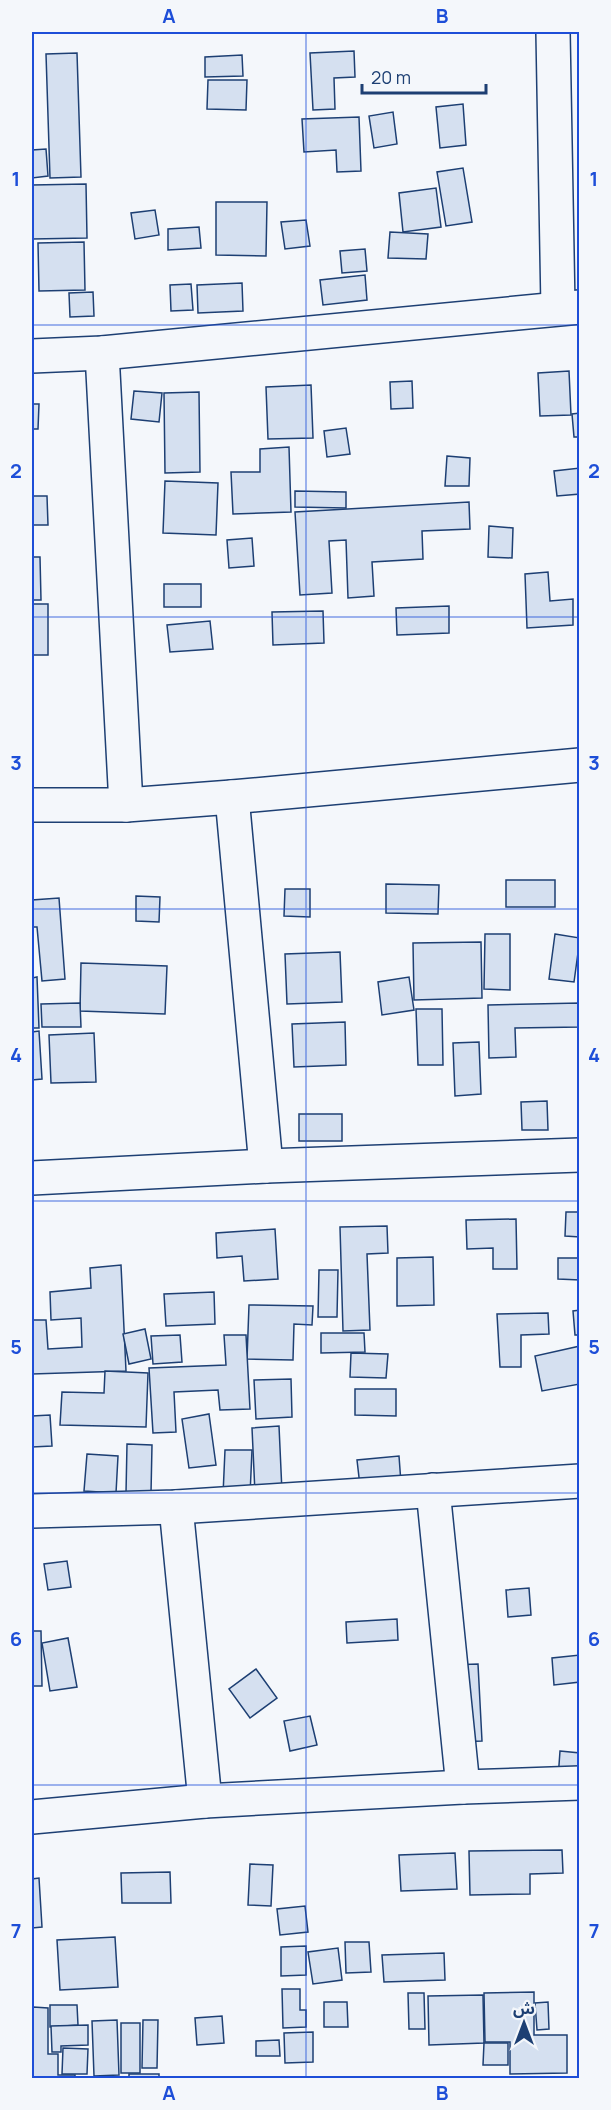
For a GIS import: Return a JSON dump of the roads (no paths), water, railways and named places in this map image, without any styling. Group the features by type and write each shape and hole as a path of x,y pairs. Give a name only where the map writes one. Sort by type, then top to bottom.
{"street":[{"path":"32,356 102,353 569,307 553,32"},
{"path":"102,353 126,805"},
{"path":"32,805 126,805 579,765"},
{"path":"232,797 266,1166"},
{"path":"32,1178 266,1166 579,1155"},
{"path":"32,1511 176,1506 579,1481"},
{"path":"433,1490 463,1787"},
{"path":"176,1506 205,1801"},
{"path":"32,1817 205,1801 579,1783"}]}
